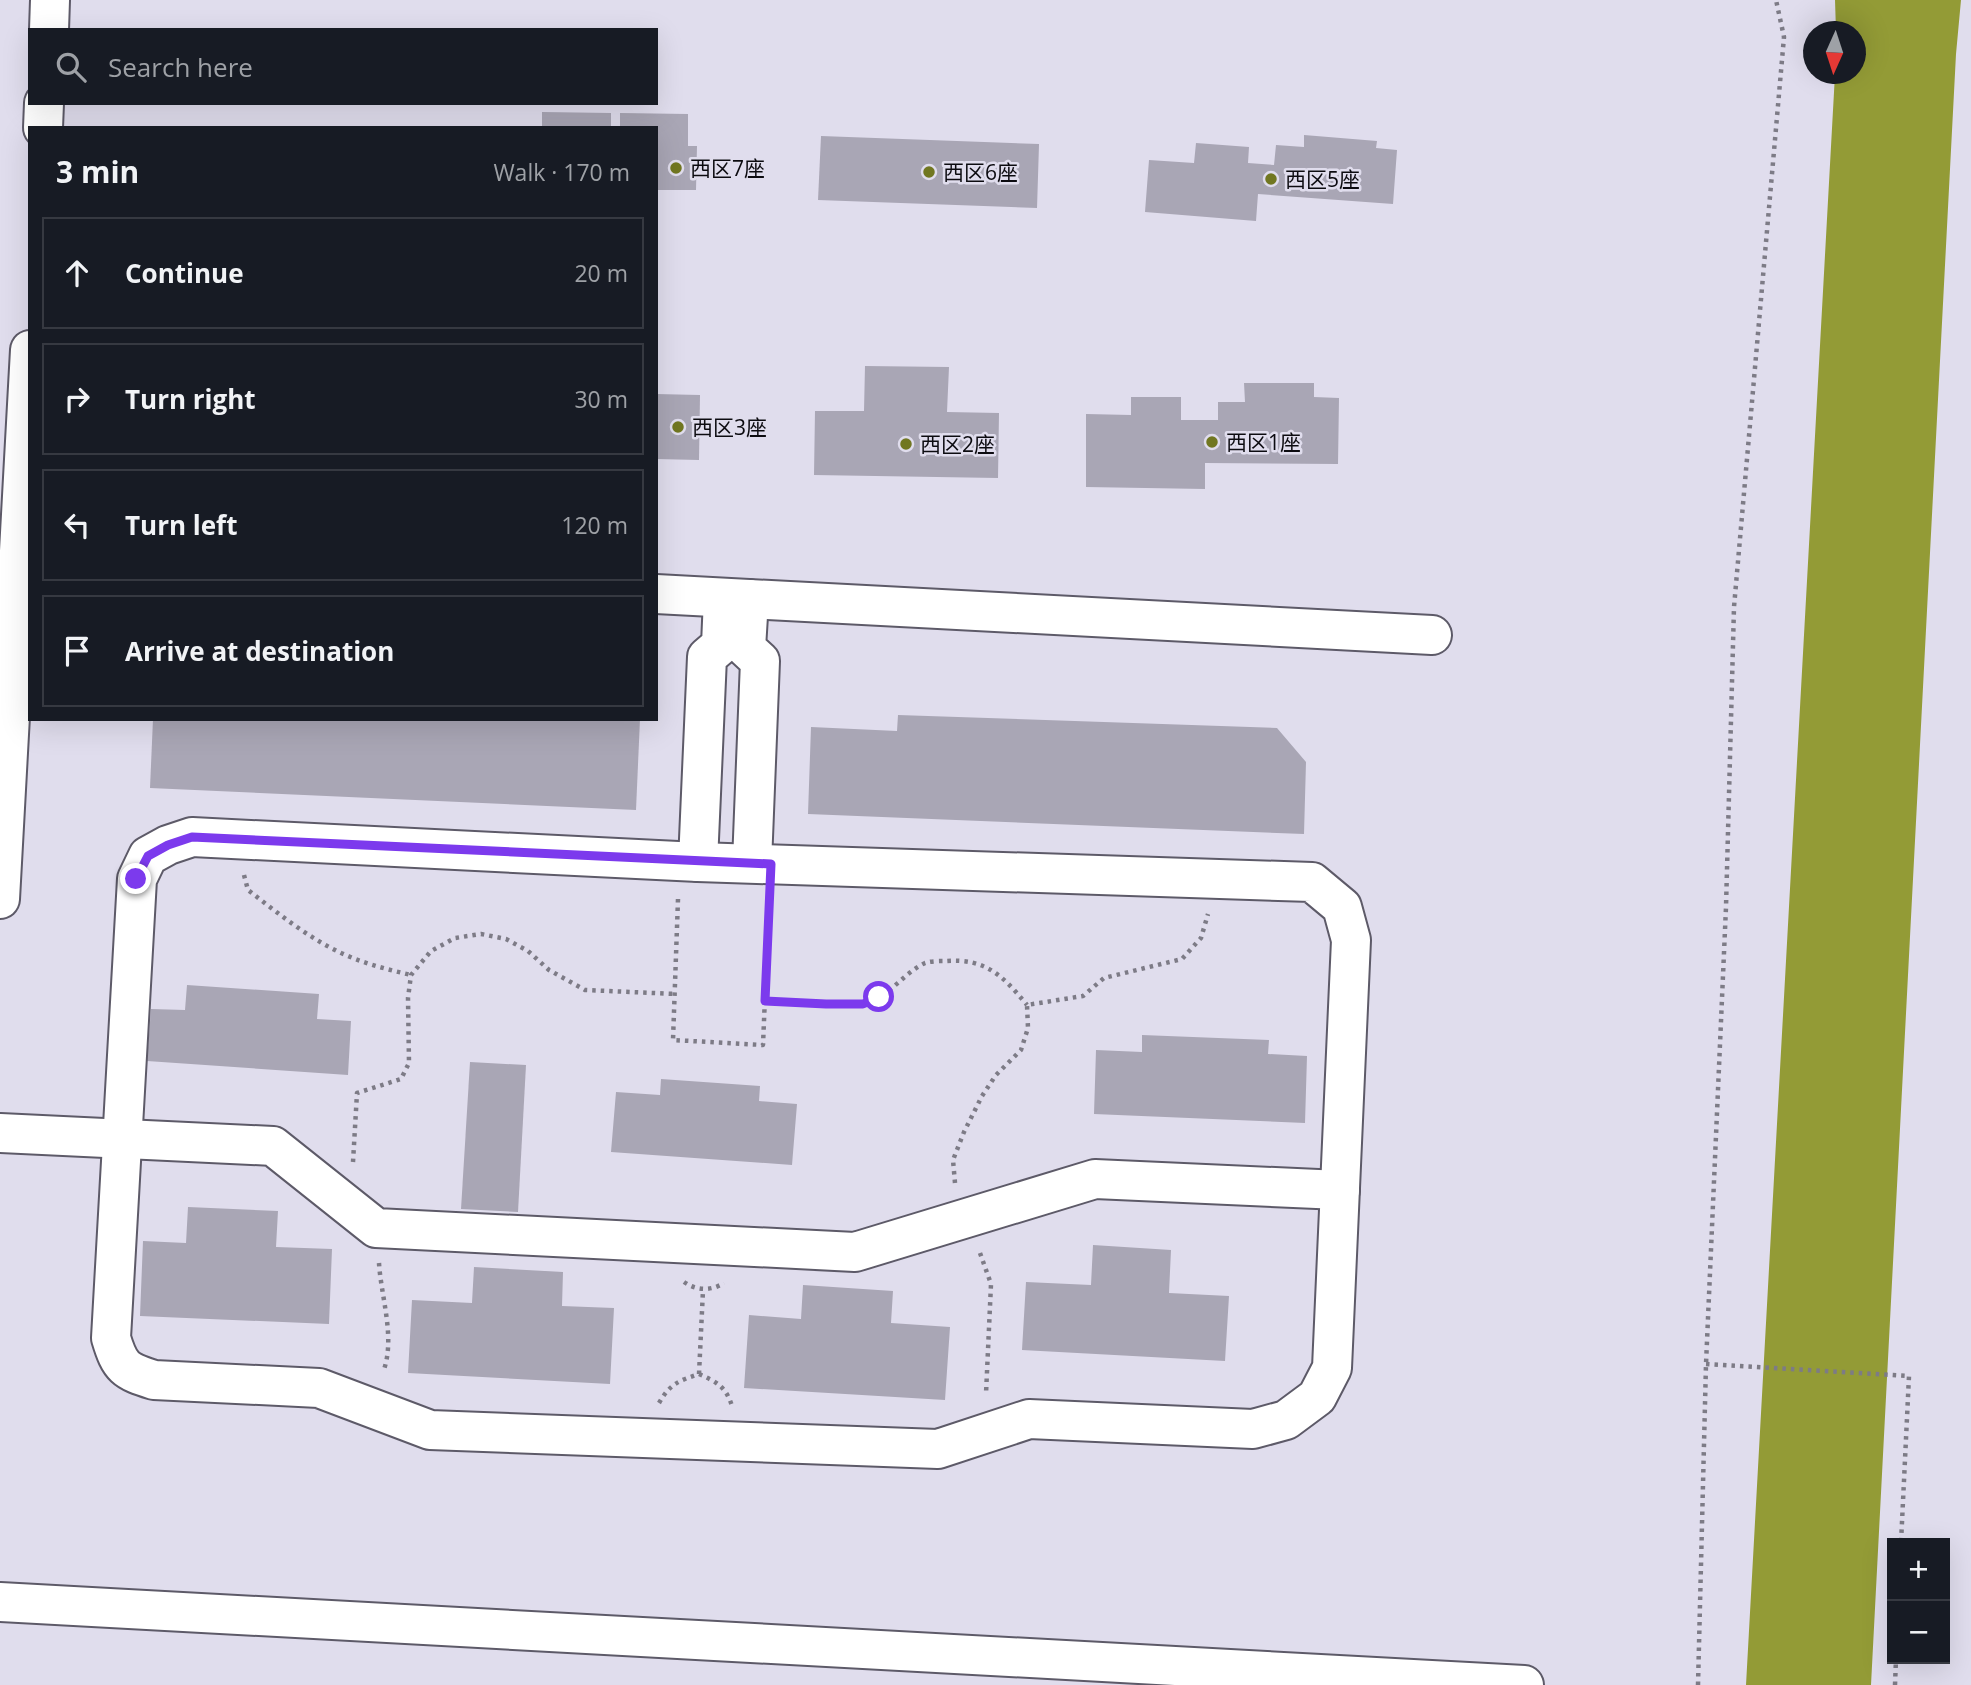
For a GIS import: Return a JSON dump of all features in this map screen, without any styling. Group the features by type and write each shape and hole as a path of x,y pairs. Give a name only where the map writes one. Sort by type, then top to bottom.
{"street":[{"path":"49,28 50,0"},
{"path":"43,126 44,105"},
{"path":"0,899 24,557 28,419"},
{"path":"658,594 1432,635"},
{"path":"689,861 708,657 721,645 736,598"},
{"path":"736,598 746,648 760,661 761,863"},
{"path":"192,837 689,861 1312,882 1342,907 1351,940 1332,1368 1317,1397 1286,1420 1253,1429 1029,1419 938,1449 430,1430 319,1388 154,1380 131,1373 117,1358 111,1338 136,879 148,856 168,845 192,837"},
{"path":"0,1133 273,1146 364,1218 855,1252 1095,1179 1340,1189"},
{"path":"0,1602 1524,1685"}],"path":[{"path":"1698,1685 1734,607 1784,37 1776,0"},
{"path":"245,840 243,868 248,890 312,937 346,956 411,975"},
{"path":"689,861 675,994 673,1040 763,1045 765,1001 761,863"},
{"path":"1027,1005 1083,996 1104,978 1182,959 1200,938 1209,911 1211,879"},
{"path":"369,1406 386,1365 388,1324 379,1272 364,1218 357,1093 401,1079 409,1063 408,998 411,975 431,951 455,938 481,934 506,939 528,951 549,970 585,990 675,994"},
{"path":"765,1001 863,1004 879,997 926,962 960,960 991,968 1027,1005 1028,1028 1021,1050 996,1075 982,1096 953,1160 956,1187 945,1192 936,1202 932,1213 932,1228"},
{"path":"980,1254 991,1284 984,1433"},
{"path":"698,1374 704,1290"},
{"path":"1707,1364 1909,1376 1901,1538"},
{"path":"1895,1685 1896,1664"}],"shaded area":[{"path":"1835,0 1961,0 1956,54 1871,1685 1746,1685 1834,84 1866,84 1866,21 1836,21"}],"building":[{"path":"542,112 611,113 611,126 542,126"},
{"name":"西区7座","path":"620,113 688,114 688,146 697,146 696,190 658,190 658,126 620,126"},
{"name":"西区5座","path":"1304,135 1377,141 1376,148 1397,150 1393,204 1258,194 1256,221 1145,212 1149,160 1194,163 1196,143 1249,147 1248,163 1274,165 1276,145 1304,147"},
{"name":"西区6座","path":"821,136 1039,144 1037,208 818,200"},
{"name":"西区2座","path":"865,366 949,367 947,412 999,413 998,478 814,475 815,411 864,411"},
{"name":"西区1座","path":"1244,383 1314,383 1314,397 1339,398 1338,464 1205,463 1205,489 1086,487 1086,414 1131,415 1131,397 1181,397 1181,420 1218,420 1218,402 1245,402"},
{"name":"西区3座","path":"658,394 700,395 699,460 658,459"},
{"path":"898,715 1277,728 1306,762 1304,834 808,814 811,727 897,731"},
{"path":"153,721 640,721 636,810 150,788"},
{"path":"187,985 319,994 317,1019 351,1021 348,1075 147,1061 151,1009 185,1010"},
{"path":"1142,1035 1269,1040 1268,1054 1307,1056 1305,1123 1094,1114 1096,1050 1142,1052"},
{"path":"470,1062 526,1065 518,1212 461,1209"},
{"path":"661,1079 760,1086 759,1101 797,1104 792,1165 611,1152 616,1092 660,1095"},
{"path":"188,1207 278,1211 276,1247 332,1249 329,1324 140,1316 143,1241 186,1243"},
{"path":"1093,1245 1171,1250 1169,1293 1229,1296 1225,1361 1022,1350 1026,1282 1091,1285"},
{"path":"474,1267 563,1272 562,1306 614,1308 610,1384 408,1373 412,1300 472,1303"},
{"path":"803,1285 893,1291 891,1323 950,1327 945,1400 744,1388 749,1315 801,1319"}],"place":[{"name":"西区7座","path":"676,168"},
{"name":"西区6座","path":"929,172"},
{"name":"西区5座","path":"1271,179"},
{"name":"西区3座","path":"678,427"},
{"name":"西区1座","path":"1212,442"},
{"name":"西区2座","path":"906,444"}],"route":[{"path":"136,879 148,856 168,845 192,837 771,864 765,1001 863,1004 879,997"}]}
